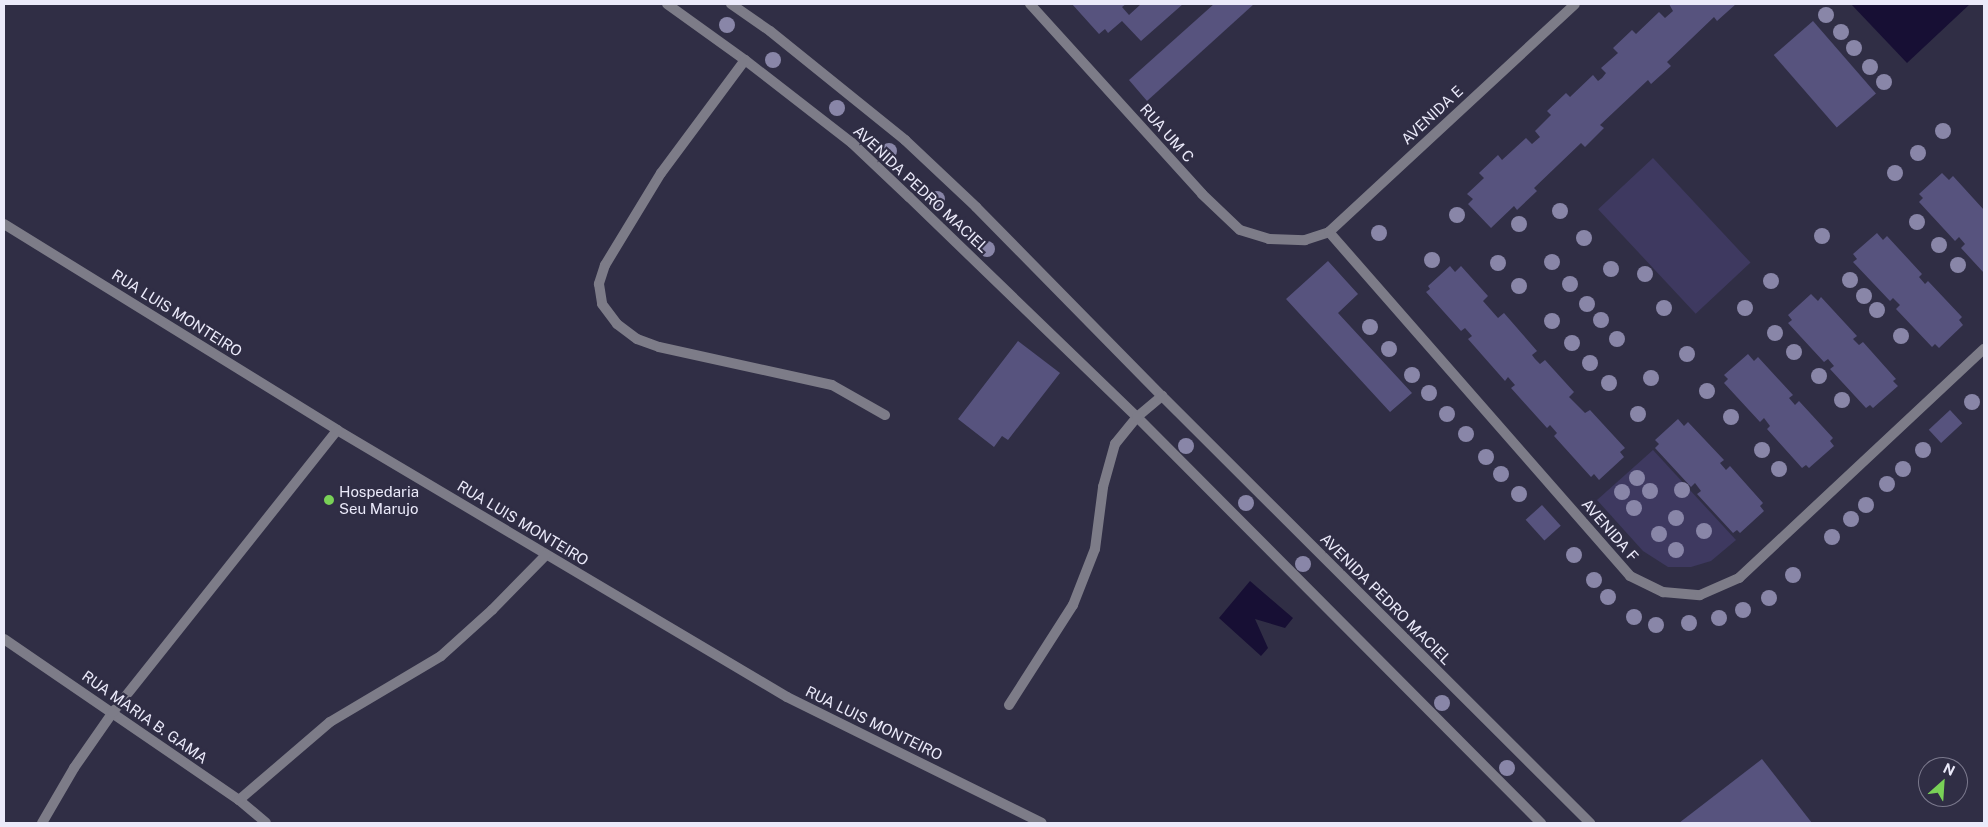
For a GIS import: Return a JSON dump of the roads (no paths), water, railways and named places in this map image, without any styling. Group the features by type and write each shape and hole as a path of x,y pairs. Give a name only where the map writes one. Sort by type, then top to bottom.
{"street":[{"name":"AVENIDA PEDRO MACIEL","path":"667,4 745,60 852,143 1137,417 1541,823"},
{"name":"AVENIDA PEDRO MACIEL","path":"732,4 770,31 905,140 976,207 1162,396 1590,823"},
{"name":"RUA UM C","path":"1030,4 1202,194 1240,230 1269,239 1305,240"},
{"name":"AVENIDA E","path":"1305,240 1329,232 1575,4"},
{"path":"745,60 661,173 605,265 599,284 602,304 617,324 644,342 659,348 832,385 885,415"},
{"name":"RUA LUIS MONTEIRO","path":"4,224 337,430 787,697 1039,823"},
{"name":"AVENIDA F","path":"1329,232 1630,576 1663,592 1700,595 1739,578 1984,349"},
{"path":"1009,705 1073,605 1095,549 1103,487 1115,444 1137,417 1162,396"},
{"path":"42,823 74,768 113,712 337,430"},
{"path":"239,800 330,722 441,656 492,610 546,555"},
{"name":"RUA MARIA B. GAMA","path":"4,638 239,800 266,823"}],"place":[{"name":"Hospedaria Seu Marujo","path":"329,500"}]}
